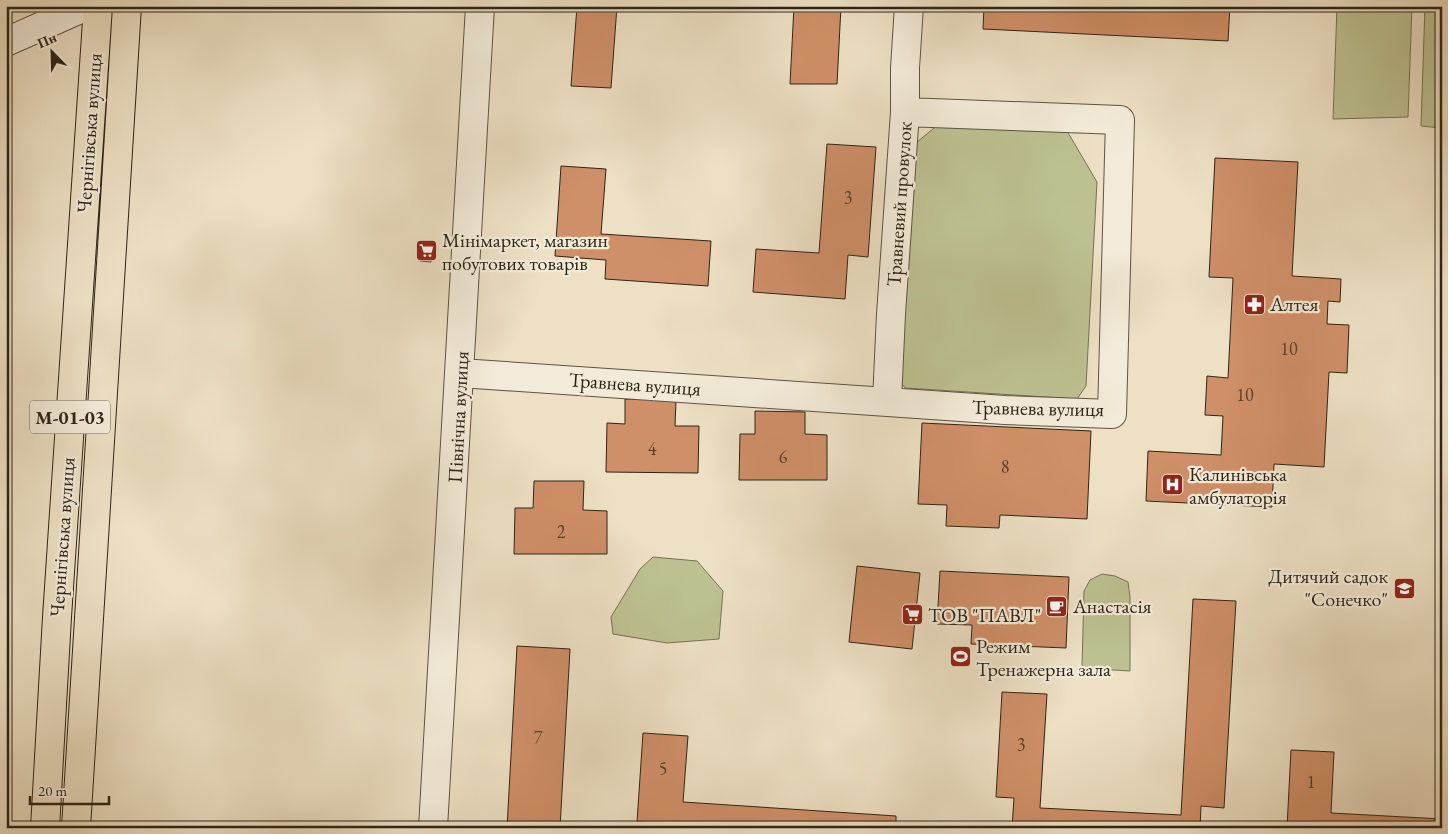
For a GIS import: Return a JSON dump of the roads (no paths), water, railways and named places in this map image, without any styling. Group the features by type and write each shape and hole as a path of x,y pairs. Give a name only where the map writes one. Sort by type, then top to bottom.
{"main road":[{"name":"Чернігівська вулиця","path":"45,828 98,6"},
{"name":"Чернігівська вулиця","path":"76,828 125,7"}],"street":[{"path":"6,42 87,6"},
{"name":"Північна вулиця","path":"434,828 480,6"},
{"name":"Травневий провулок","path":"887,401 891,314 906,112 905,68 910,6"},
{"name":"Травнева вулиця","path":"460,373 1005,410 1112,414 1120,120 906,112"}],"place":[{"name":"Мінімаркет, магазин побутових товарів","path":"426,251"},
{"name":"Алтея","path":"1254,304"},
{"name":"Калинівська амбулаторія","path":"1173,485"},
{"name":"Дитячий садок \"Сонечко\"","path":"1404,588"},
{"name":"Анастасія","path":"1057,606"},
{"name":"ТОВ \"ПАВЛ\"","path":"912,615"},
{"name":"Режим Тренажерна зала","path":"960,657"}]}
